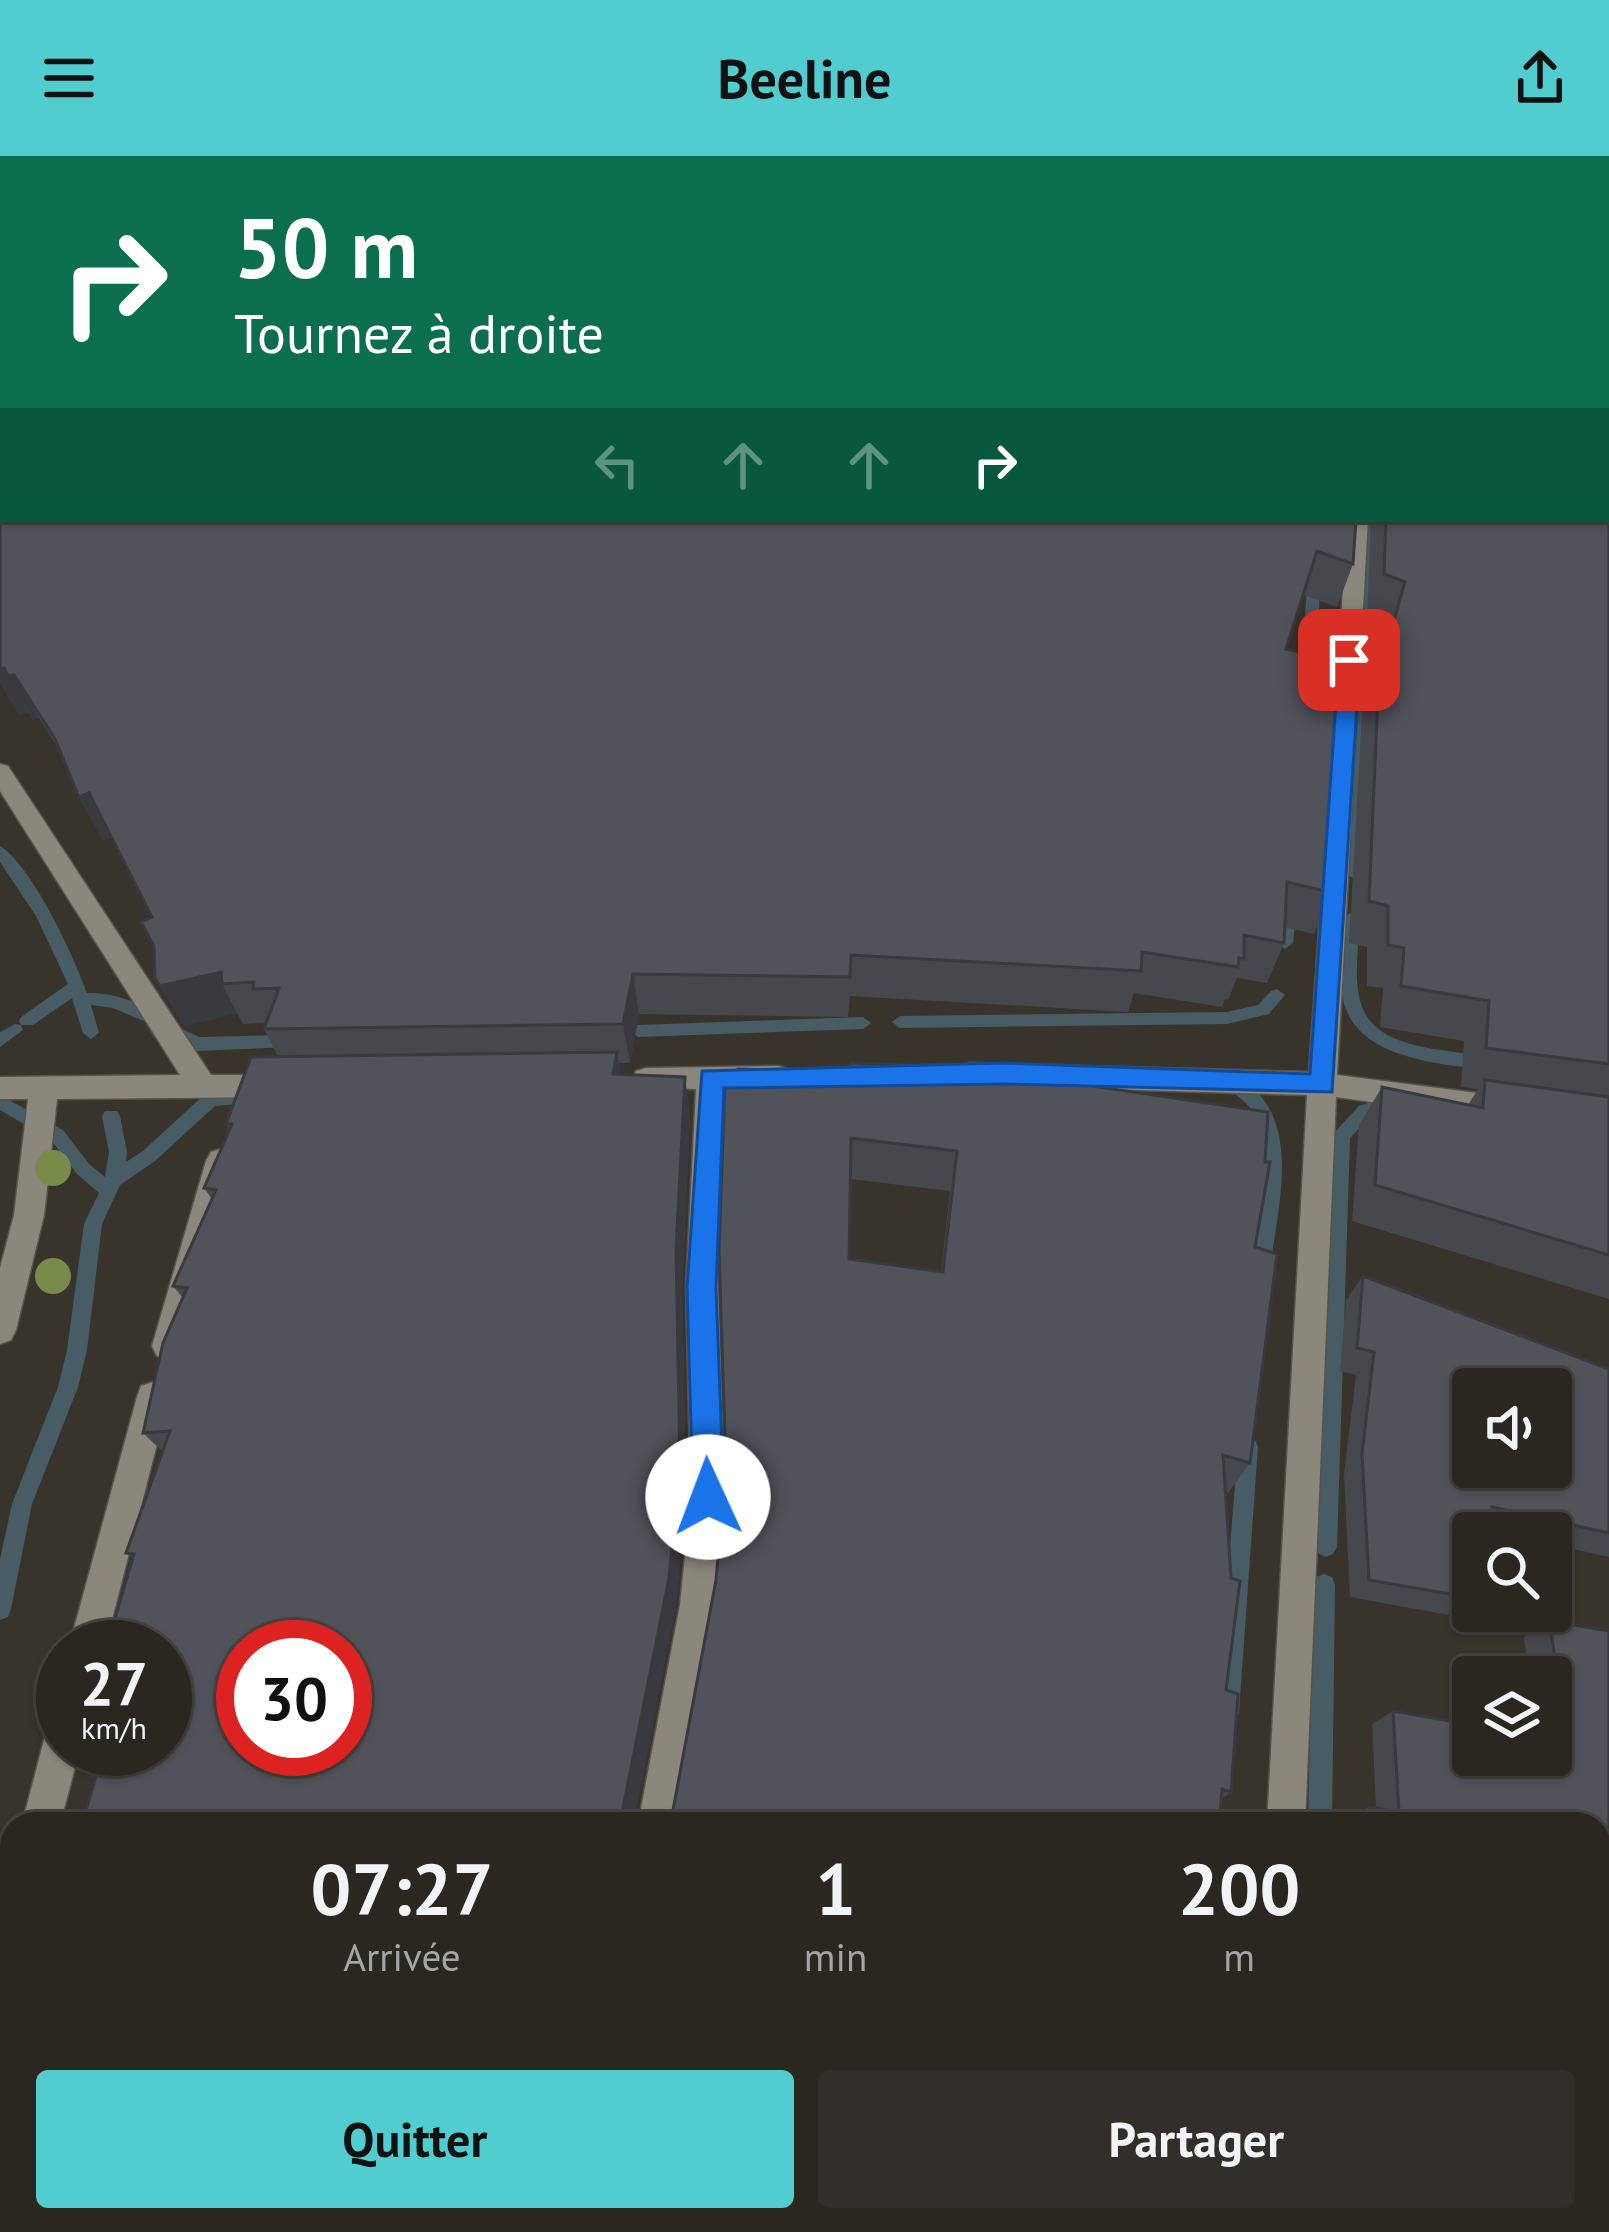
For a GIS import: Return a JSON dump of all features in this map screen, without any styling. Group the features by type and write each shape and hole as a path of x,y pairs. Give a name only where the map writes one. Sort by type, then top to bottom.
{"street":[{"path":"1287,1812 1322,1084 1358,522"},
{"path":"0,772 202,1087 236,1109 313,1086"},
{"path":"936,1075 1322,1084 1543,1114"},
{"path":"618,1080 801,1077"},
{"path":"659,1812 698,1605 708,1497 702,1288 711,1078"},
{"path":"0,1330 29,1215 44,1087"},
{"path":"0,1088 202,1087"},
{"path":"94,1620 236,1109"},
{"path":"44,1812 54,1776"}],"building":[{"path":"0,522 1356,522 1353,564 1317,551 1286,649 1347,664 1333,893 1287,882 1284,943 1244,935 1244,959 1239,958 1238,967 1142,952 1141,971 851,955 850,977 633,974 623,1024 264,1029 279,988 253,989 254,982 222,984 221,972 160,986 155,978 154,946 141,922 152,917 89,793 79,797 55,739 14,675 0,670"},
{"path":"1386,522 1609,522 1609,1064 1486,1048 1489,1001 1401,986 1404,948 1388,945 1388,906 1369,901 1379,672 1405,582 1384,574"},
{"path":"617,1052 613,1074 685,1077 676,1250 680,1467 669,1578 623,1808 626,1812 86,1812 96,1776 192,1776 192,1620 114,1620 134,1554 126,1553 170,1431 143,1433 163,1343 187,1288 173,1286 216,1190 204,1188 232,1124 226,1124 251,1057"},
{"path":"851,1063 963,1067 1268,1112 1265,1162 1270,1162 1255,1247 1277,1254 1250,1463 1223,1455 1231,1578 1240,1581 1226,1690 1238,1694 1231,1792 1222,1789 1220,1812 670,1812 716,1580 726,1467 719,1251 725,1079 738,1079 738,1069 850,1072","holes":["851,1138 957,1151 943,1272 849,1259"]},
{"path":"1485,1080 1609,1097 1609,1255 1375,1185 1382,1087 1483,1108"},
{"path":"1363,1276 1609,1369 1609,1533 1572,1525 1572,1512 1492,1507 1492,1512 1452,1512 1452,1594 1369,1580 1362,1454 1374,1352 1357,1348"},
{"path":"1572,1625 1609,1631 1609,1812 1399,1812 1393,1711 1452,1721 1452,1776 1572,1776 1572,1656 1554,1656 1551,1632 1572,1632"}],"waterway":[{"path":"1361,700 1368,522"},
{"path":"1312,614 1314,577"},
{"path":"1308,677 1310,634"},
{"path":"1353,873 1360,710"},
{"path":"0,851 55,938 91,1033"},
{"path":"1285,943 1289,908"},
{"path":"1352,918 1350,994 1355,1014 1367,1029 1402,1048 1483,1063"},
{"path":"27,1021 76,987"},
{"path":"900,1022 1227,1018 1263,1010 1277,995"},
{"path":"81,1000 116,1002 148,1017"},
{"path":"638,1031 863,1023"},
{"path":"165,1027 197,1044 290,1041"},
{"path":"0,1041 15,1030"},
{"path":"1229,1080 1261,1110 1272,1138 1273,1175 1261,1269"},
{"path":"114,1179 149,1156 211,1099 255,1097"},
{"path":"0,1102 57,1135 83,1169 108,1190"},
{"path":"1326,1547 1341,1135 1365,1111 1389,1103"},
{"path":"111,1116 118,1152 114,1179"},
{"path":"0,1609 22,1504 68,1387 93,1224 114,1179"},
{"path":"1228,1712 1248,1447"},
{"path":"1320,1812 1324,1585"}],"route":[{"path":"708,1497 702,1288 711,1078 1003,1073 1322,1084 1349,660"}]}
